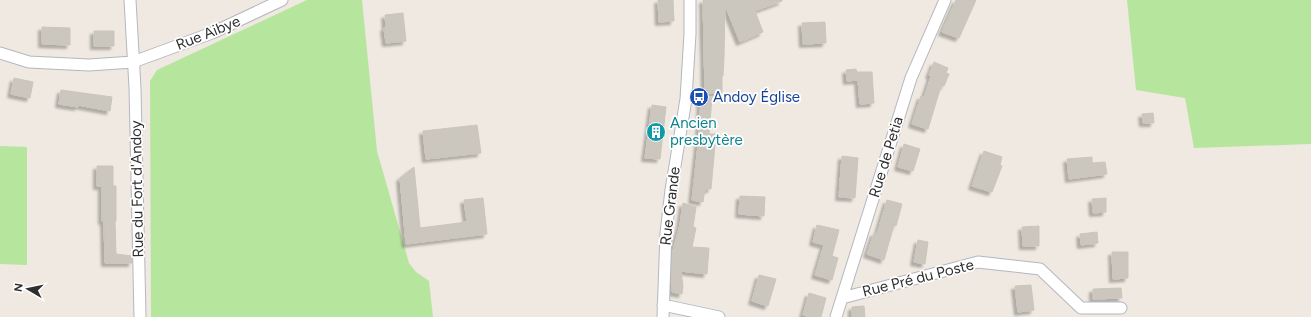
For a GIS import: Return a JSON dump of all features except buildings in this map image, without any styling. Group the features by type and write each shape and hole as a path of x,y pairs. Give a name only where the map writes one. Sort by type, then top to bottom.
{"street":[{"name":"Rue du Fort d'Andoy","path":"130,0 140,317"},
{"name":"Rue Aibye","path":"0,53 30,62 89,65 133,62 212,33 282,0"},
{"name":"Rue Grande","path":"663,317 668,212 686,99 690,34 690,0"},
{"name":"Rue de Petia","path":"836,317 911,78 945,0"},
{"name":"Rue Pré du Poste","path":"842,298 978,262 1040,269 1081,308 1121,308"},
{"path":"663,305 719,317"}],"green space":[{"path":"307,0 362,0 377,151 409,263 416,272 429,281 433,317 151,317 150,81 157,70"},
{"path":"1127,0 1311,0 1311,144 1194,148 1185,98 1136,90"},
{"path":"0,146 27,147 27,265 0,264"}],"place":[{"name":"Andoy Église","path":"699,97"},
{"name":"Ancien presbytère","path":"656,132"}]}
